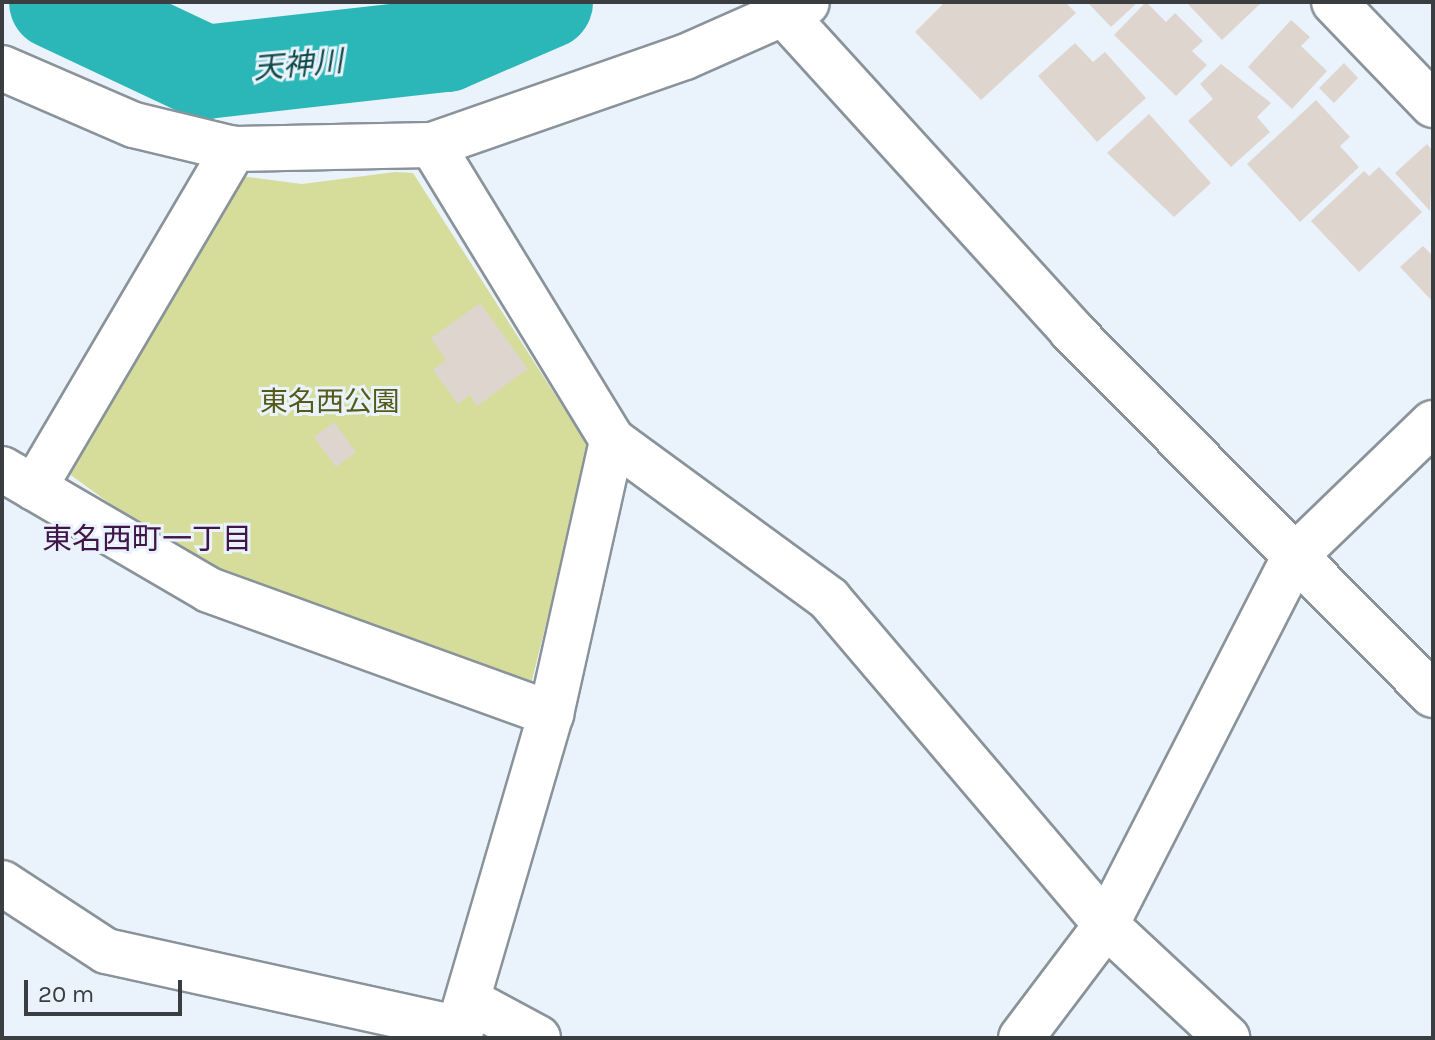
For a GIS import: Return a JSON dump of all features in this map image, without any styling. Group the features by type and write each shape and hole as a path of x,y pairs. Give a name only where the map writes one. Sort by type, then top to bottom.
{"street":[{"path":"1334,2 1433,105"},
{"path":"2,68 134,125 234,149 432,145 788,6 1071,330 1433,695"},
{"path":"432,145 612,440 829,599 1106,925 1227,1038"},
{"path":"234,149 18,479 209,590 551,714"},
{"path":"1021,1038 1106,925 1294,557 1433,423"},
{"path":"463,1023 551,714 612,440"},
{"path":"2,883 106,951 538,1038"}],"green space":[{"name":"東名西公園","path":"395,172 413,173 590,449 531,684 175,551 68,473 240,176 302,184"}],"building":[{"path":"945,2 1065,2 1076,13 981,100 915,32"},
{"path":"1087,2 1138,2 1111,27"},
{"path":"1146,2 1166,22 1175,13 1203,41 1192,51 1207,65 1176,96 1114,35"},
{"path":"1186,2 1262,2 1222,40"},
{"path":"1291,20 1310,37 1301,46 1327,71 1292,109 1248,67"},
{"path":"1075,43 1093,62 1105,52 1146,98 1097,142 1038,76"},
{"path":"1344,63 1358,78 1334,103 1319,88"},
{"path":"1221,64 1271,103 1257,117 1270,132 1231,167 1188,121 1213,99 1200,84"},
{"path":"1316,100 1350,137 1340,146 1359,167 1300,222 1247,164"},
{"path":"1149,114 1211,183 1174,217 1107,153"},
{"path":"1427,144 1433,151 1430,211 1395,173"},
{"path":"1379,167 1422,212 1359,272 1311,221 1364,171 1369,176"},
{"path":"1423,246 1433,256 1433,302 1400,267"},
{"path":"480,303 528,369 477,406 470,395 458,404 433,370 446,360 431,338"},
{"path":"334,422 356,452 336,467 314,437"}],"waterway":[{"name":"天神川","path":"56,2 205,72 446,45 546,2"}],"district":[{"name":"東名西町一丁目","path":"147,539"}]}
